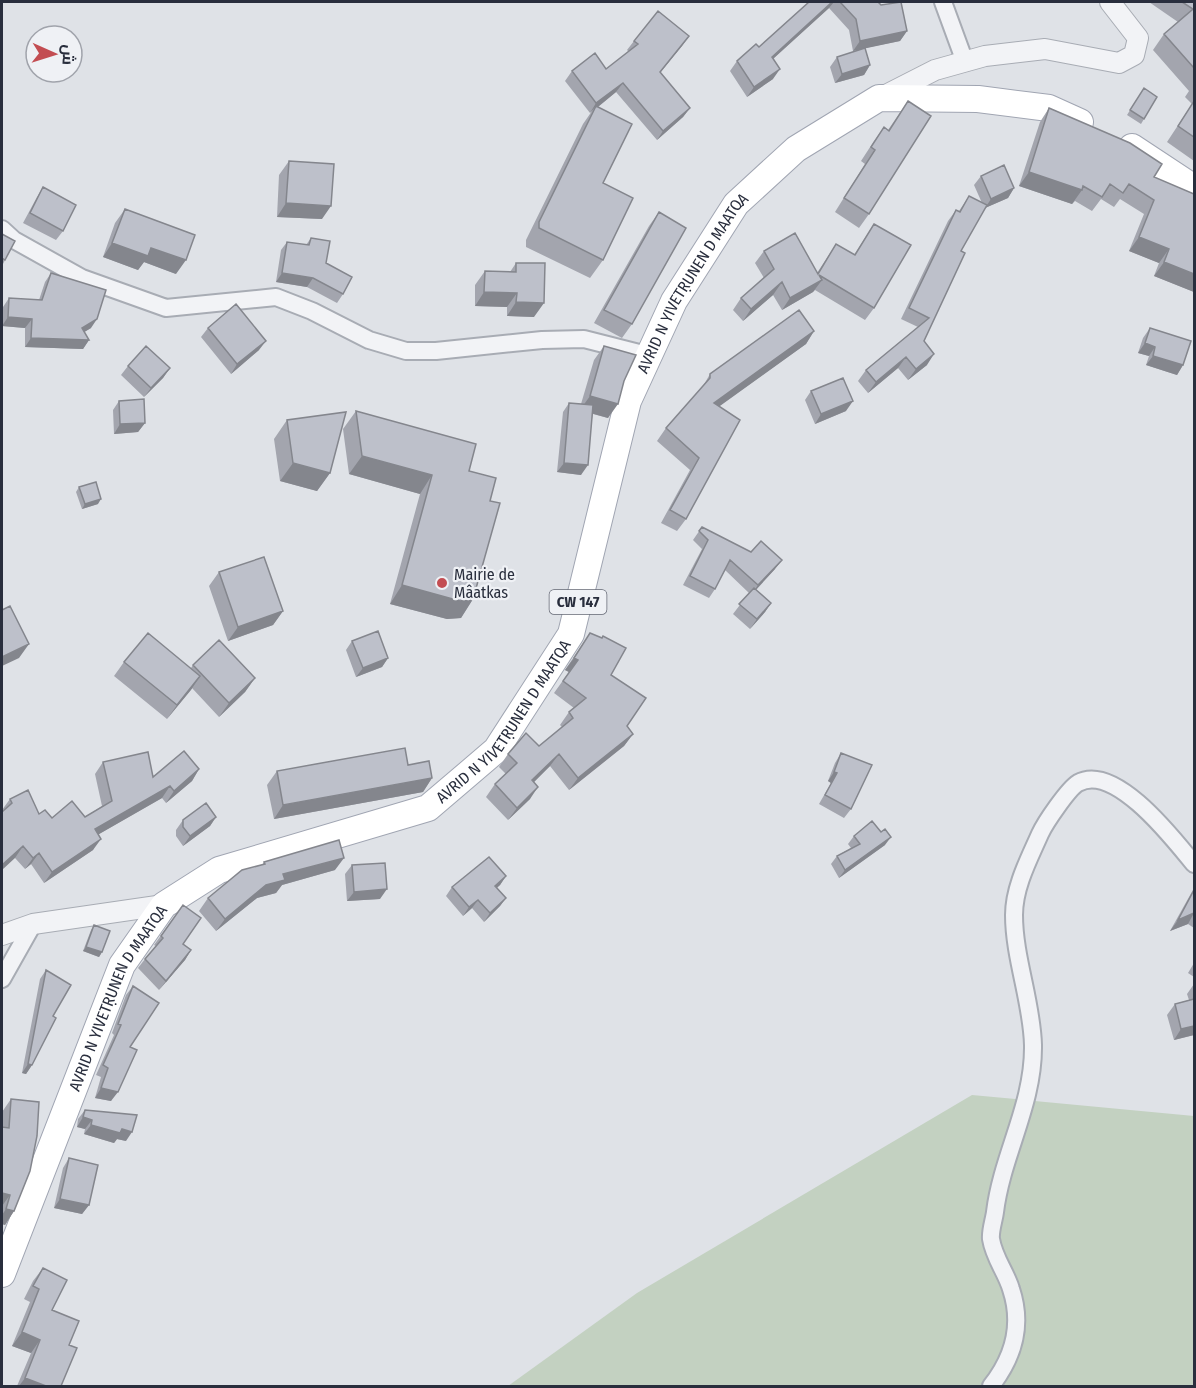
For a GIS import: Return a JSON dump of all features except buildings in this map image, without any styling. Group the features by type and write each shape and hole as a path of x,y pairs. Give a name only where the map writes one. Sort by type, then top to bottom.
{"main road":[{"path":"879,98 978,99 1049,108 1128,144 1194,188"},
{"name":"AVRID N YIVETṚUNEN D MAATQA","path":"2,1274 122,965 164,905 219,870 428,808 496,750 571,634 628,401 674,301 736,204 796,149 879,98"}],"street":[{"path":"943,2 965,62"},
{"path":"879,98 935,70 985,56 1045,49 1119,63 1134,55 1138,38 1110,2"},
{"path":"2,229 14,240 82,278 166,308 276,297 312,311 369,340 406,351 436,351 542,340 584,339 647,356"},
{"path":"991,1386 1004,1370 1016,1338 1016,1311 1011,1288 999,1264 991,1238 997,1194 1028,1098 1033,1045 1014,915 1023,872 1047,820 1078,783 1091,781 1119,788 1153,814 1194,864"},
{"path":"2,935 33,924 164,905"},
{"path":"2,979 33,924"}],"green space":[{"path":"972,1095 1194,1116 1194,1386 508,1386 637,1293"}],"place":[{"name":"Mairie de Mâatkas","path":"442,583"}]}
